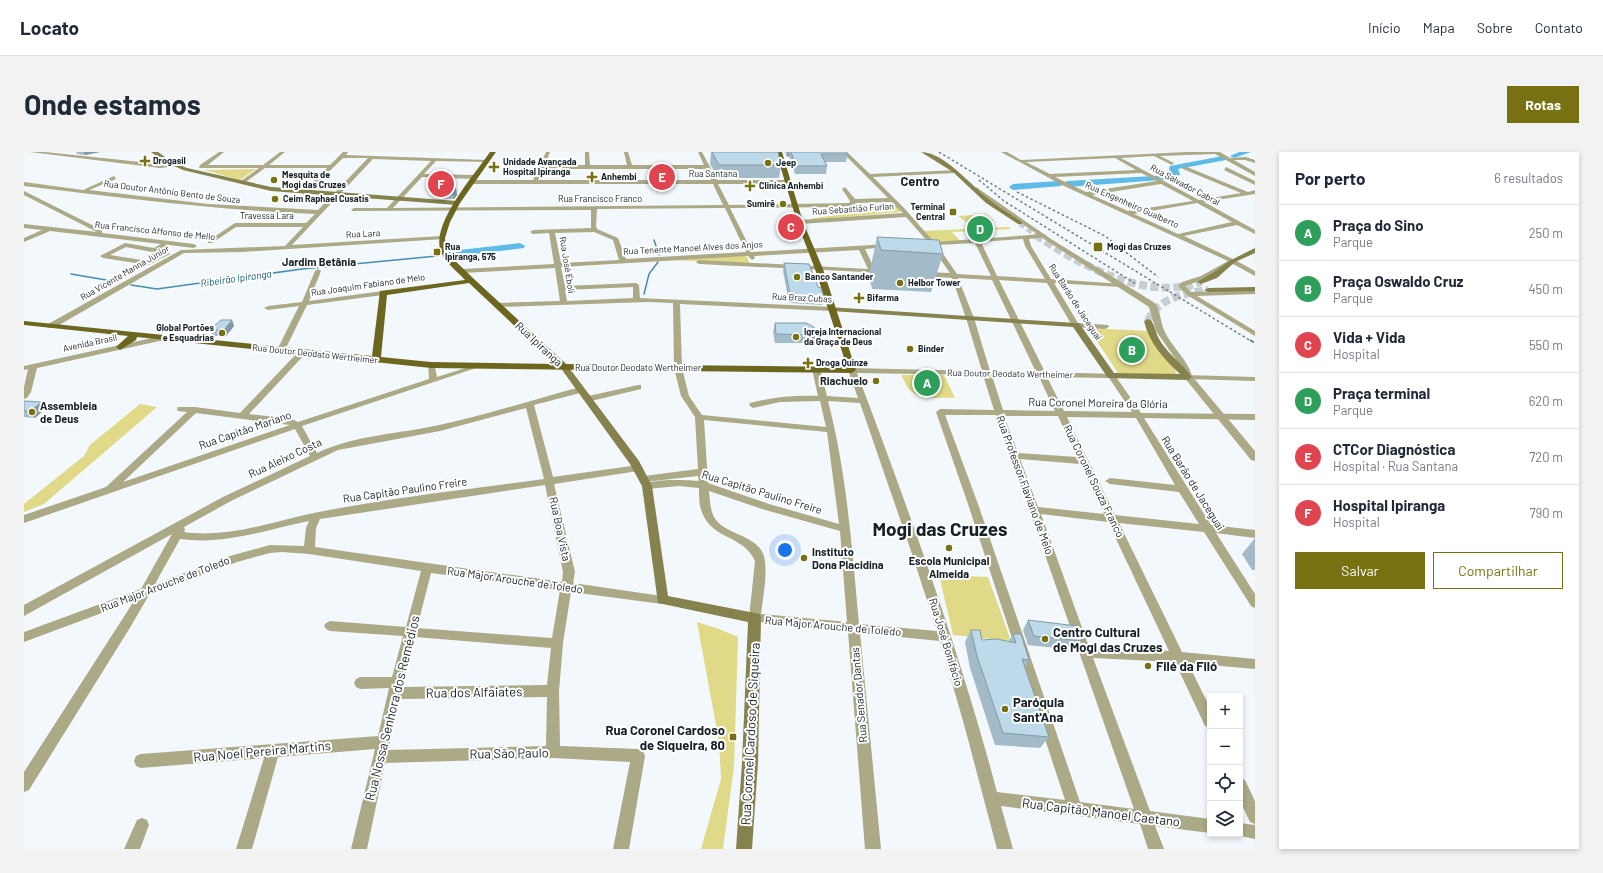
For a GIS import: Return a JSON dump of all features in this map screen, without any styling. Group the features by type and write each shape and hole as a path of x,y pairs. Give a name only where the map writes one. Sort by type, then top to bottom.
{"main road":[{"path":"442,238 447,222 455,206 493,152"},
{"path":"779,152 800,222 819,269 852,370"},
{"path":"924,152 955,171 992,205 1020,223"},
{"path":"156,153 176,164 195,170 271,189 305,193 398,199 455,206"},
{"path":"156,153 176,164"},
{"path":"154,165 176,164"},
{"path":"160,166 176,164"},
{"name":"Rua Ipiranga","path":"442,238 443,249 446,256 564,367 638,468 645,482 662,600"},
{"path":"1201,282 1214,276 1232,262 1255,250"},
{"name":"Rua Joaquim Fabiano de Melo","path":"383,293 471,281"},
{"path":"1208,290 1255,290"},
{"path":"376,360 383,293"},
{"name":"Rua Braz Cubas","path":"831,309 1076,325"},
{"path":"1148,321 1152,333 1168,357 1188,377"},
{"name":"Rua Doutor Deodato Wertheimer","path":"24,323 432,365 475,367 852,370"},
{"name":"Rua Barão de Jaceguaí","path":"1076,325 1111,376"},
{"path":"120,347 131,341 133,338 132,335"},
{"name":"Rua Doutor Deodato Wertheimer","path":"1111,376 1188,377"},
{"name":"Rua Major Arouche de Toledo","path":"662,600 755,618"},
{"name":"Rua Major Arouche de Toledo","path":"721,611 744,622 751,631 754,643"},
{"name":"Rua Coronel Cardoso de Siqueira","path":"744,849 750,763 755,618"}],"street":[{"path":"32,152 160,166"},
{"path":"195,170 222,152"},
{"path":"243,182 283,152"},
{"path":"417,158 419,152"},
{"path":"417,158 425,152"},
{"path":"535,182 548,152"},
{"path":"587,152 588,167"},
{"path":"626,152 630,167"},
{"path":"700,152 728,207 755,266"},
{"name":"Rua Professor Flaviano de Melo","path":"844,152 896,203 932,243 954,275 970,318 999,413 1016,456 1084,652 1156,849"},
{"name":"Rua Engenheiro Gualberto","path":"1003,152 1085,194 1255,274"},
{"name":"Rua Salvador Cabral","path":"1107,152 1196,202 1255,232"},
{"path":"1147,152 1172,164"},
{"path":"1021,161 1216,152 1255,174"},
{"path":"305,193 344,154 372,157 487,161"},
{"path":"285,247 372,157"},
{"path":"1230,159 1246,158 1255,162"},
{"path":"389,209 435,159"},
{"path":"147,165 154,165"},
{"path":"202,166 331,167"},
{"path":"542,167 708,167"},
{"path":"1185,168 1247,193"},
{"path":"1245,168 1226,169 1255,183"},
{"path":"868,176 955,171"},
{"path":"1048,176 1141,171"},
{"name":"Rua Santana","path":"420,175 473,180 535,182 787,182"},
{"path":"83,191 114,178"},
{"path":"1085,194 1159,181"},
{"name":"Rua Doutor Antônio Bento de Souza","path":"24,184 240,209 318,212"},
{"path":"845,189 852,201 896,203"},
{"path":"976,189 1044,236 1152,305 1157,314 1159,330 1184,366 1188,377 1222,416 1255,458"},
{"path":"1128,213 1255,192"},
{"path":"24,193 100,231 99,235"},
{"path":"24,198 33,198"},
{"name":"Rua Francisco Franco","path":"354,210 455,206 594,208 795,206 845,205 853,204 852,201"},
{"path":"594,208 593,226 595,230"},
{"name":"Rua Sebastião Furlan","path":"800,222 906,215"},
{"path":"1177,236 1236,223"},
{"name":"Travessa Lara","path":"210,242 233,225 306,225"},
{"name":"Rua Francisco Affonso de Mello","path":"24,226 203,247 285,247"},
{"path":"24,230 32,227"},
{"path":"24,240 49,229"},
{"path":"534,232 595,230 616,239 623,261"},
{"name":"Rua José Éboli","path":"552,232 564,302"},
{"path":"920,244 1044,236"},
{"name":"Rua Barão de Jaceguaí","path":"1025,237 1028,246 1076,325"},
{"name":"Rua Lara","path":"285,247 442,238"},
{"name":"Rua Coronel Souza Franco","path":"977,241 1018,322 1207,716"},
{"path":"155,250 168,253 149,263 103,257 123,245 155,250 168,243"},
{"name":"Rua Tenente Manoel Alves dos Anjos","path":"462,271 898,245"},
{"name":"Rua Vicente Manna Júnior","path":"51,326 179,253 189,250 242,250 285,247"},
{"path":"861,247 873,272"},
{"path":"96,259 153,267"},
{"path":"652,260 888,272"},
{"path":"1232,262 1220,266 1199,279 1181,285 1182,289 1255,334"},
{"path":"281,350 304,304 318,271"},
{"path":"917,274 1121,285"},
{"path":"561,288 636,285 637,300"},
{"path":"1189,294 1255,290"},
{"name":"Rua Joaquim Fabiano de Melo","path":"268,308 383,293"},
{"name":"Rua Braz Cubas","path":"497,305 637,300 831,309"},
{"path":"676,301 678,368 685,396 699,417 705,505 708,514 717,527 744,540 753,547 758,554 760,561 755,618"},
{"name":"Rua Braz Cubas","path":"1076,325 1105,327"},
{"name":"Avenida Brasil","path":"24,368 161,338"},
{"path":"243,415 303,352"},
{"path":"432,365 433,380"},
{"path":"24,396 27,392 33,366"},
{"name":"Rua Capitão Mariano","path":"24,519 298,425 475,367"},
{"name":"Rua Senador Dantas","path":"816,369 830,430 845,529 873,849"},
{"name":"Rua Doutor Deodato Wertheimer","path":"852,370 1111,376"},
{"name":"Rua José Bonifácio","path":"852,370 945,637 992,798 1005,849"},
{"name":"Rua Barão de Jaceguai","path":"1111,376 1139,416 1182,489 1255,603"},
{"name":"Rua Doutor Deodato Wertheimer","path":"1188,377 1255,379"},
{"path":"587,398 638,387"},
{"name":"Rua Aleixo Costa","path":"24,611 227,499 336,448 354,443 440,428 581,390"},
{"path":"753,405 778,399 864,401"},
{"name":"Rua Boa Vista","path":"529,404 568,565 567,587 557,643 553,691 553,752"},
{"path":"181,408 292,422 298,425 315,457"},
{"path":"108,490 195,410"},
{"name":"Rua Coronel Moreira da Glória","path":"1075,809 973,504 940,412 1255,417"},
{"path":"699,417 830,430"},
{"path":"1016,456 1084,461"},
{"name":"Rua Capitão Paulino Freire","path":"177,535 195,538 227,537 316,516 638,468"},
{"path":"645,482 703,472"},
{"path":"1110,481 1182,489"},
{"name":"Rua Capitão Paulino Freire","path":"645,482 703,485 766,507 845,529"},
{"path":"705,505 714,489"},
{"path":"1034,510 1255,534"},
{"path":"24,527 39,514"},
{"path":"309,550 311,528 316,516"},
{"path":"24,785 126,623 185,521"},
{"name":"Rua Major Arouche de Toledo","path":"24,637 251,553 282,548 309,550 427,568 662,600"},
{"name":"Rua Nossa Senhora dos Remédios","path":"359,849 396,688 427,568"},
{"name":"Rua Major Arouche de Toledo","path":"755,618 945,637"},
{"path":"330,626 557,643"},
{"path":"1084,652 1180,657 1255,664"},
{"name":"Rua dos Alfaiates","path":"360,683 396,688 553,691"},
{"name":"Rua Noel Pereira Martins","path":"141,761 383,742"},
{"path":"244,849 273,751"},
{"name":"Rua São Paulo","path":"380,756 553,752 638,756 621,849"},
{"path":"1243,791 1255,817"},
{"name":"Rua Capitão Manoel Caetano","path":"992,798 1207,826"},
{"path":"132,849 142,825"},
{"path":"1243,830 1255,832"}],"shaded area":[{"path":"256,169 240,180 204,170"},
{"path":"896,206 901,210 900,212 809,219"},
{"path":"986,214 994,221 966,222 958,216"},
{"path":"1008,227 1011,229 952,232 960,241 933,242 923,231"},
{"path":"747,257 750,264 672,260"},
{"path":"1088,328 1150,331 1175,368 1176,375 1118,373"},
{"path":"901,375 944,375 955,398 932,398 916,394 908,388"},
{"path":"140,404 157,407 44,504 24,512 24,504 84,456 90,445"},
{"path":"939,575 988,577 1011,641 953,635"},
{"path":"697,622 738,637 734,766 723,849 701,849 721,779 719,741"}],"building":[{"path":"712,152 778,152 781,165 719,165"},
{"path":"791,152 846,152 848,154 821,154 827,166 796,166"},
{"path":"440,186 456,188 453,192 436,191"},
{"path":"877,237 939,240 943,254 881,250"},
{"path":"784,263 809,264 818,287 821,288 824,297 790,295"},
{"path":"221,320 232,320 224,330 210,330"},
{"path":"775,323 806,323 814,327 816,332 812,335 776,334"},
{"path":"24,401 42,402 30,411 24,411"},
{"path":"1028,620 1077,626 1082,641 1034,636"},
{"name":"Paróquia Sant'Ana","path":"971,630 980,630 982,640 997,639 1016,643 1013,634 1021,634 1029,660 1022,659 1049,737 1003,733 977,656"}],"waterway":[{"path":"1234,156 1247,152"},
{"path":"1067,184 1174,177 1176,174 1173,168 1223,158"},
{"path":"1013,187 1058,184"},
{"path":"654,240 659,255"},
{"name":"Ribeirão Ipiranga","path":"451,254 520,246"},
{"name":"Ribeirão Ipiranga","path":"131,285 157,289 302,269 437,256"},
{"path":"644,294 649,274 658,262"},
{"path":"71,274 118,282"}],"tunnel":[{"path":"1020,223 1038,236"},
{"path":"1036,235 1073,258 1093,268 1136,284 1158,287 1180,287 1201,282"},
{"path":"1148,321 1152,313 1165,302 1182,295 1208,290"}],"railway":[{"path":"939,152 1251,341"},
{"path":"979,180 1004,201 1136,284"},
{"path":"1017,192 1105,236 1158,277"},
{"path":"1250,340 1255,343"}],"place":[{"name":"Drogasil","path":"145,161"},
{"name":"Jeep","path":"768,163"},
{"name":"Unidade Avançada Hospital Ipiranga","path":"494,167"},
{"name":"Anhembi","path":"592,177"},
{"name":"CTCor Diagnóstica","path":"662,177"},
{"name":"Mesquita de Mogi das Cruzes","path":"274,180"},
{"name":"Hospital Ipiranga","path":"441,184"},
{"name":"Clinica Anhembi","path":"750,186"},
{"name":"Ceim Raphael Cusatis","path":"275,199"},
{"name":"Sumirê","path":"783,204"},
{"name":"Terminal Central","path":"953,212"},
{"name":"Vida + Vida","path":"791,227"},
{"name":"Praça terminal","path":"980,229"},
{"name":"Mogi das Cruzes","path":"1098,247"},
{"name":"Rua Ipiranga, 575","path":"437,252"},
{"name":"Banco Santander","path":"797,277"},
{"name":"Helbor Tower","path":"900,283"},
{"name":"Bifarma","path":"859,298"},
{"name":"Global Portões e Esquadrias","path":"222,333"},
{"name":"Igreja Internacional da Graça de Deus","path":"796,337"},
{"name":"Binder","path":"910,349"},
{"name":"Praça Oswaldo Cruz","path":"1132,350"},
{"name":"Droga Quinze","path":"808,363"},
{"name":"Riachuelo","path":"876,381"},
{"name":"Praça do Sino","path":"927,383"},
{"name":"Assembleia de Deus","path":"32,412"},
{"name":"Escola Municipal Almeida","path":"949,548"},
{"name":"Instituto Dona Placidina","path":"804,558"},
{"name":"Centro Cultural de Mogi das Cruzes","path":"1045,639"},
{"name":"Filé da Filó","path":"1148,666"},
{"name":"Paróquia Sant'Ana","path":"1005,709"},
{"name":"Rua Coronel Cardoso de Siqueira, 80","path":"733,737"}],"district":[{"name":"Centro","path":"920,181"},
{"name":"Jardim Betânia","path":"319,262"},
{"name":"Mogi das Cruzes","path":"940,529"}]}
